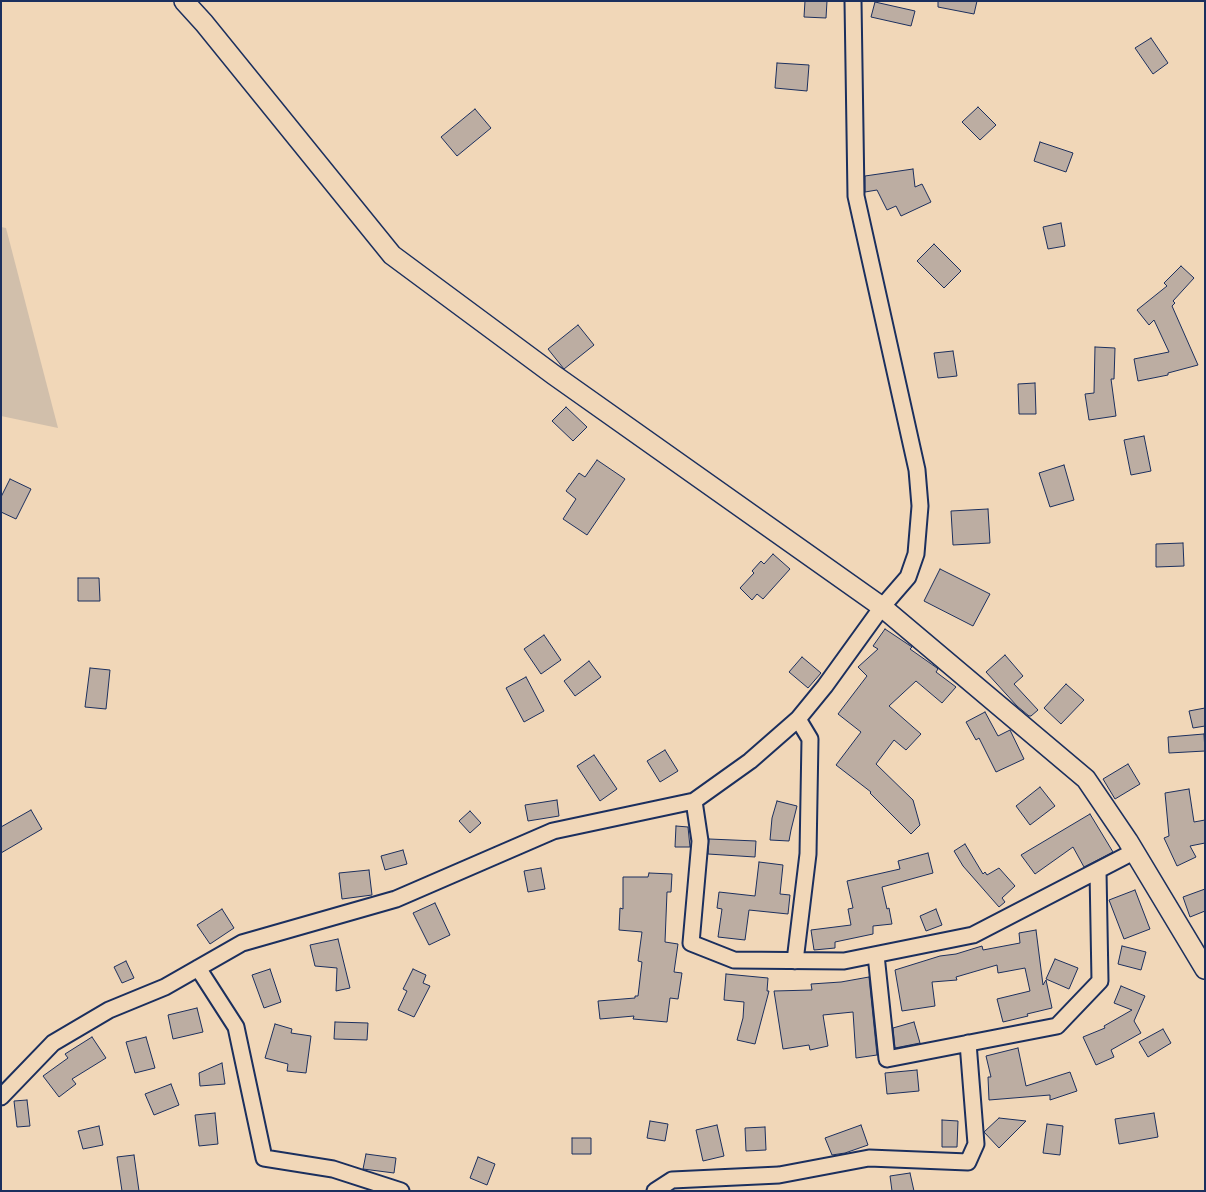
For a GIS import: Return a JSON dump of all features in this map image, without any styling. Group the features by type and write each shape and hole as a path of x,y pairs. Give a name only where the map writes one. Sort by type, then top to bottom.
{"street":[{"path":"184,1 210,30 392,255 554,375 882,607 1086,779 1135,852 1205,969"},
{"path":"1,1097 53,1043 110,1010 165,987 242,943 396,899 553,831 694,801 750,761 798,719 825,686 882,607 908,577 916,554 920,506 917,470 856,196 853,1"},
{"path":"794,960 808,854 810,739 798,719"},
{"path":"694,801 700,841 691,943 734,960 844,961 973,935 1135,852"},
{"path":"876,955 887,1059 1058,1026 1100,981 1098,870"},
{"path":"198,968 236,1027 264,1158 332,1169 401,1191"},
{"path":"655,1191 672,1180 779,1175 869,1158 968,1162 976,1144 968,1043"}],"shaded area":[{"path":"1,227 6,228 58,428 1,416"}],"building":[{"path":"805,1 827,1 826,18 804,17"},
{"path":"938,1 977,1 974,14 938,7"},
{"path":"875,2 915,11 911,26 871,17"},
{"path":"1151,38 1168,63 1153,74 1135,48"},
{"path":"777,63 809,65 807,91 775,88"},
{"path":"978,107 996,125 980,140 962,122"},
{"path":"475,109 491,128 457,156 441,137"},
{"path":"1040,142 1073,153 1066,172 1034,161"},
{"path":"913,169 915,187 922,184 931,202 901,216 896,206 887,210 877,190 865,192 865,176"},
{"path":"1061,223 1065,246 1048,249 1043,227"},
{"path":"934,244 961,271 944,288 917,261"},
{"path":"1181,266 1194,278 1173,301 1175,303 1172,306 1198,365 1168,373 1168,375 1138,381 1134,359 1169,352 1154,320 1149,325 1137,310 1167,286 1164,283"},
{"path":"578,325 594,345 564,369 548,349"},
{"path":"1095,347 1115,348 1114,379 1111,379 1116,416 1089,420 1085,394 1094,393"},
{"path":"953,351 957,376 938,378 934,353"},
{"path":"1035,383 1036,414 1019,414 1018,384"},
{"path":"566,407 587,427 573,441 552,421"},
{"path":"1144,436 1151,471 1131,475 1124,440"},
{"path":"597,460 625,479 587,535 563,519 576,499 566,491 579,473 585,477"},
{"path":"1064,465 1074,500 1050,507 1039,473"},
{"path":"10,479 31,489 16,519 1,512 1,497"},
{"path":"988,509 990,543 953,545 951,511"},
{"path":"1183,543 1184,566 1156,567 1156,544"},
{"path":"773,554 790,569 763,599 757,594 752,600 740,588 754,573 752,571 761,561 764,564"},
{"path":"940,569 990,594 973,626 924,601"},
{"path":"78,578 99,578 100,601 78,601"},
{"path":"885,629 912,647 910,649 937,668 936,672 956,687 942,703 916,681 889,706 921,734 906,750 894,740 876,764 913,800 920,825 911,834 871,792 836,765 861,732 838,714 867,676 858,667 878,649 873,646"},
{"path":"544,635 561,660 541,674 524,649"},
{"path":"1005,655 1023,676 1014,684 1038,710 1031,716 1017,706 986,672"},
{"path":"802,657 821,673 808,688 789,672"},
{"path":"589,661 601,677 575,696 564,681"},
{"path":"90,668 110,670 106,709 85,707"},
{"path":"526,677 544,711 524,722 506,688"},
{"path":"1066,684 1084,700 1061,724 1044,708"},
{"path":"1205,708 1205,726 1193,728 1189,711"},
{"path":"985,712 998,736 1010,730 1024,759 996,772 979,738 976,740 966,722"},
{"path":"1204,734 1205,751 1169,753 1168,737"},
{"path":"665,750 678,771 660,782 647,761"},
{"path":"594,755 617,789 600,801 577,766"},
{"path":"1128,764 1140,784 1115,799 1103,779"},
{"path":"1040,787 1055,806 1030,825 1016,806"},
{"path":"1189,789 1194,822 1205,820 1205,843 1190,846 1196,857 1177,866 1164,838 1169,836 1165,793"},
{"path":"557,800 559,816 528,821 525,805"},
{"path":"777,801 797,806 789,841 770,840 772,818"},
{"path":"31,810 42,829 1,853 1,827"},
{"path":"470,811 481,823 470,833 459,821"},
{"path":"1090,814 1113,852 1084,867 1073,847 1035,874 1021,855"},
{"path":"676,826 688,827 690,847 675,847"},
{"path":"709,839 756,841 755,857 708,854"},
{"path":"965,844 983,874 985,872 987,875 999,868 1015,886 1002,898 1005,902 999,907 963,866 954,851"},
{"path":"403,850 407,864 385,870 381,856"},
{"path":"928,853 933,873 882,887 892,924 873,926 873,934 835,942 835,948 814,950 811,930 851,925 848,909 853,908 847,881 900,869 898,861"},
{"path":"759,862 783,865 780,894 790,895 788,914 749,910 745,940 718,937 722,909 717,908 719,892 755,896"},
{"path":"541,868 545,889 528,892 524,871"},
{"path":"369,870 372,895 342,899 339,873"},
{"path":"649,873 672,874 671,892 667,892 665,942 678,944 674,972 682,973 678,999 670,998 667,1022 633,1019 634,1016 600,1019 598,1001 635,998 635,996 638,996 642,962 638,961 642,932 619,930 620,908 623,909 623,877 648,877"},
{"path":"1205,889 1205,911 1190,917 1183,897"},
{"path":"1135,890 1150,929 1124,939 1109,900"},
{"path":"435,903 450,935 429,945 413,913"},
{"path":"222,909 234,928 210,944 197,925"},
{"path":"936,909 942,925 926,931 920,916"},
{"path":"1036,930 1043,985 1046,980 1052,1008 1003,1022 997,999 1030,991 1025,968 998,973 997,965 956,977 957,980 932,982 935,1006 902,1011 895,970 940,956 956,954 982,946 983,950 1020,943 1019,933"},
{"path":"338,939 350,988 336,991 337,968 315,966 310,945"},
{"path":"1122,946 1146,952 1141,970 1118,964"},
{"path":"1055,959 1078,968 1069,989 1046,979"},
{"path":"126,961 134,978 122,983 114,967"},
{"path":"270,969 281,1002 264,1008 252,975"},
{"path":"413,969 426,975 423,983 430,986 414,1017 398,1010 407,991 403,989"},
{"path":"726,974 768,978 767,991 769,991 755,1044 737,1040 743,1018 744,1002 724,1000"},
{"path":"869,977 877,1055 856,1058 853,1012 823,1015 828,1046 810,1050 809,1045 783,1049 774,991 812,990 811,984 841,982"},
{"path":"1121,986 1145,996 1134,1021 1141,1033 1111,1050 1114,1057 1096,1065 1083,1037 1105,1028 1104,1026 1132,1010 1114,1003"},
{"path":"197,1008 203,1032 173,1039 168,1015"},
{"path":"335,1022 368,1023 367,1040 334,1039"},
{"path":"914,1022 920,1043 895,1048 893,1028"},
{"path":"275,1024 292,1029 291,1033 311,1036 306,1073 287,1071 288,1064 265,1058"},
{"path":"1163,1029 1171,1043 1148,1057 1139,1042"},
{"path":"92,1037 106,1058 72,1079 76,1084 59,1097 43,1076 68,1058 65,1054"},
{"path":"146,1037 155,1068 135,1073 126,1042"},
{"path":"1018,1048 1026,1086 1070,1072 1077,1091 1050,1100 1050,1095 989,1100 988,1077 991,1077 986,1056"},
{"path":"222,1063 225,1084 200,1086 199,1073"},
{"path":"917,1070 919,1091 887,1094 885,1073"},
{"path":"171,1084 179,1105 154,1115 145,1094"},
{"path":"27,1100 30,1126 17,1127 14,1101"},
{"path":"215,1113 218,1144 199,1146 195,1115"},
{"path":"1154,1113 1158,1137 1119,1144 1115,1119"},
{"path":"999,1118 1026,1121 999,1148 984,1132"},
{"path":"942,1120 958,1121 957,1147 942,1147"},
{"path":"650,1121 668,1124 665,1141 647,1138"},
{"path":"1047,1124 1063,1126 1060,1155 1043,1153"},
{"path":"717,1125 724,1156 703,1161 696,1130"},
{"path":"861,1125 868,1145 845,1153 832,1155 825,1138"},
{"path":"99,1126 103,1145 83,1149 78,1131"},
{"path":"765,1127 766,1150 746,1151 745,1128"},
{"path":"572,1138 591,1138 591,1154 572,1154"},
{"path":"366,1154 396,1158 394,1173 363,1169"},
{"path":"134,1155 139,1191 122,1191 117,1157"},
{"path":"478,1157 495,1164 487,1185 470,1178"},
{"path":"910,1173 914,1191 892,1191 890,1176"}]}
